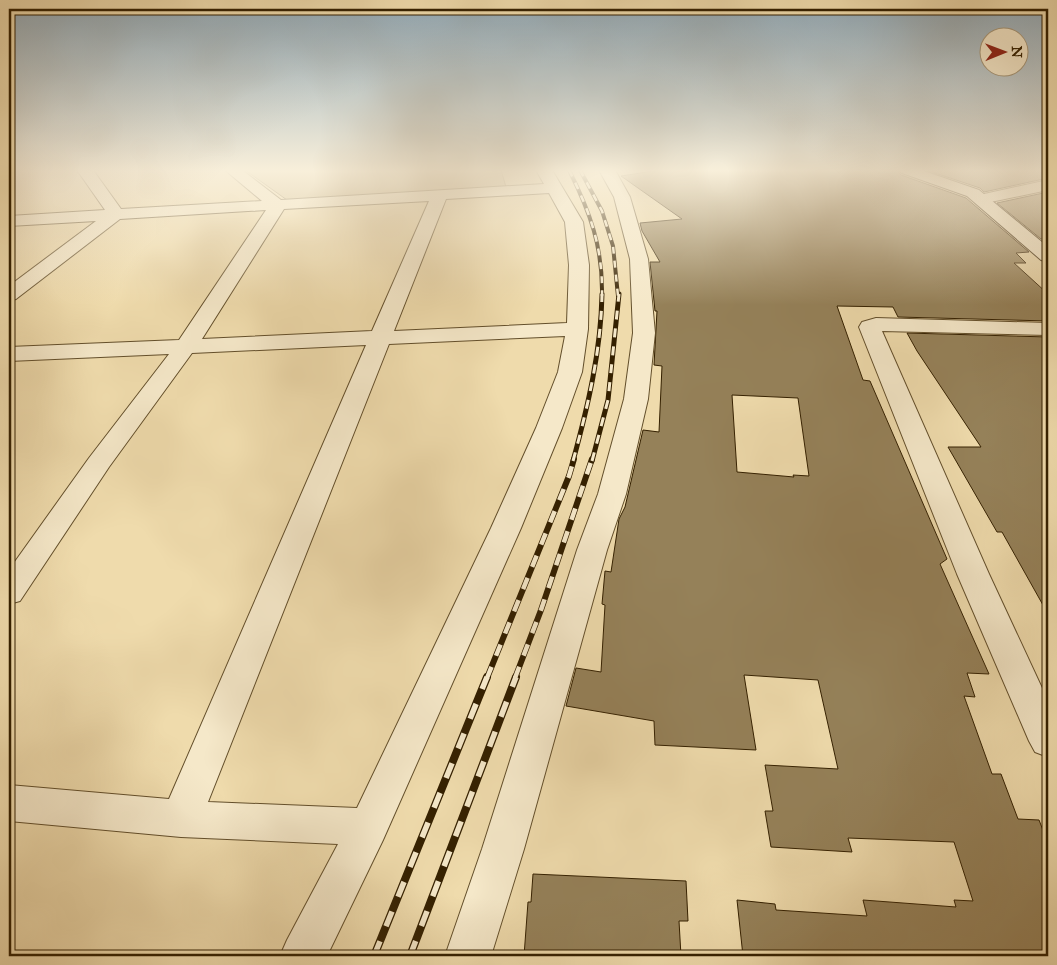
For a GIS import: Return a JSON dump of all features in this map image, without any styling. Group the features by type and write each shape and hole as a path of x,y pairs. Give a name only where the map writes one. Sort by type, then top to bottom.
{"street":[{"path":"9,221 100,215"},
{"path":"9,295 115,215"},
{"path":"9,593 98,464 186,346 271,215"},
{"path":"181,818 431,215"},
{"path":"303,956 369,826 502,537 549,428 570,372 577,329 579,265 574,222 570,215"},
{"path":"468,956 503,849 592,550 612,494 636,398 644,333 639,259 627,215"},
{"path":"1000,215 1048,256"},
{"path":"1048,329 876,324 870,327 969,564 1048,741"},
{"path":"9,354 577,329"},
{"path":"9,803 181,818 369,826"}],"building":[{"path":"676,215 986,215 1029,252 1016,253 1026,263 1014,263 1048,294 1048,321 898,317 893,307 837,306 863,380 870,381 947,559 940,564 989,674 967,673 975,697 964,696 992,774 1001,774 1018,819 1039,820 1048,843 1048,956 743,956 737,900 775,904 776,910 867,916 863,900 956,907 954,900 973,901 954,842 848,838 852,852 771,847 765,811 773,811 765,765 838,769 818,680 744,675 756,750 655,745 654,721 566,706 576,668 601,672 605,605 602,604 605,571 611,572 619,519 625,507 643,430 659,432 662,366 654,365 657,311 655,311 650,262 660,262 642,231 640,223 682,219","holes":["732,395 798,398 809,476 793,475 794,477 737,472"]},
{"path":"1012,215 1048,215 1048,239 1041,239"},
{"path":"907,333 1048,337 1048,614 1002,532 997,532 948,447 981,447"},
{"path":"533,874 686,881 688,921 679,921 681,956 524,956 528,902 531,902"}],"railway":[{"path":"589,215 598,246 602,294"},
{"path":"603,215 613,246 618,296"},
{"path":"573,461 593,378 602,294"},
{"path":"592,461 608,400 619,294"},
{"path":"487,678 569,476 574,459"},
{"path":"515,678 541,610 592,459"},
{"path":"374,956 487,677"},
{"path":"410,956 516,677"}]}
